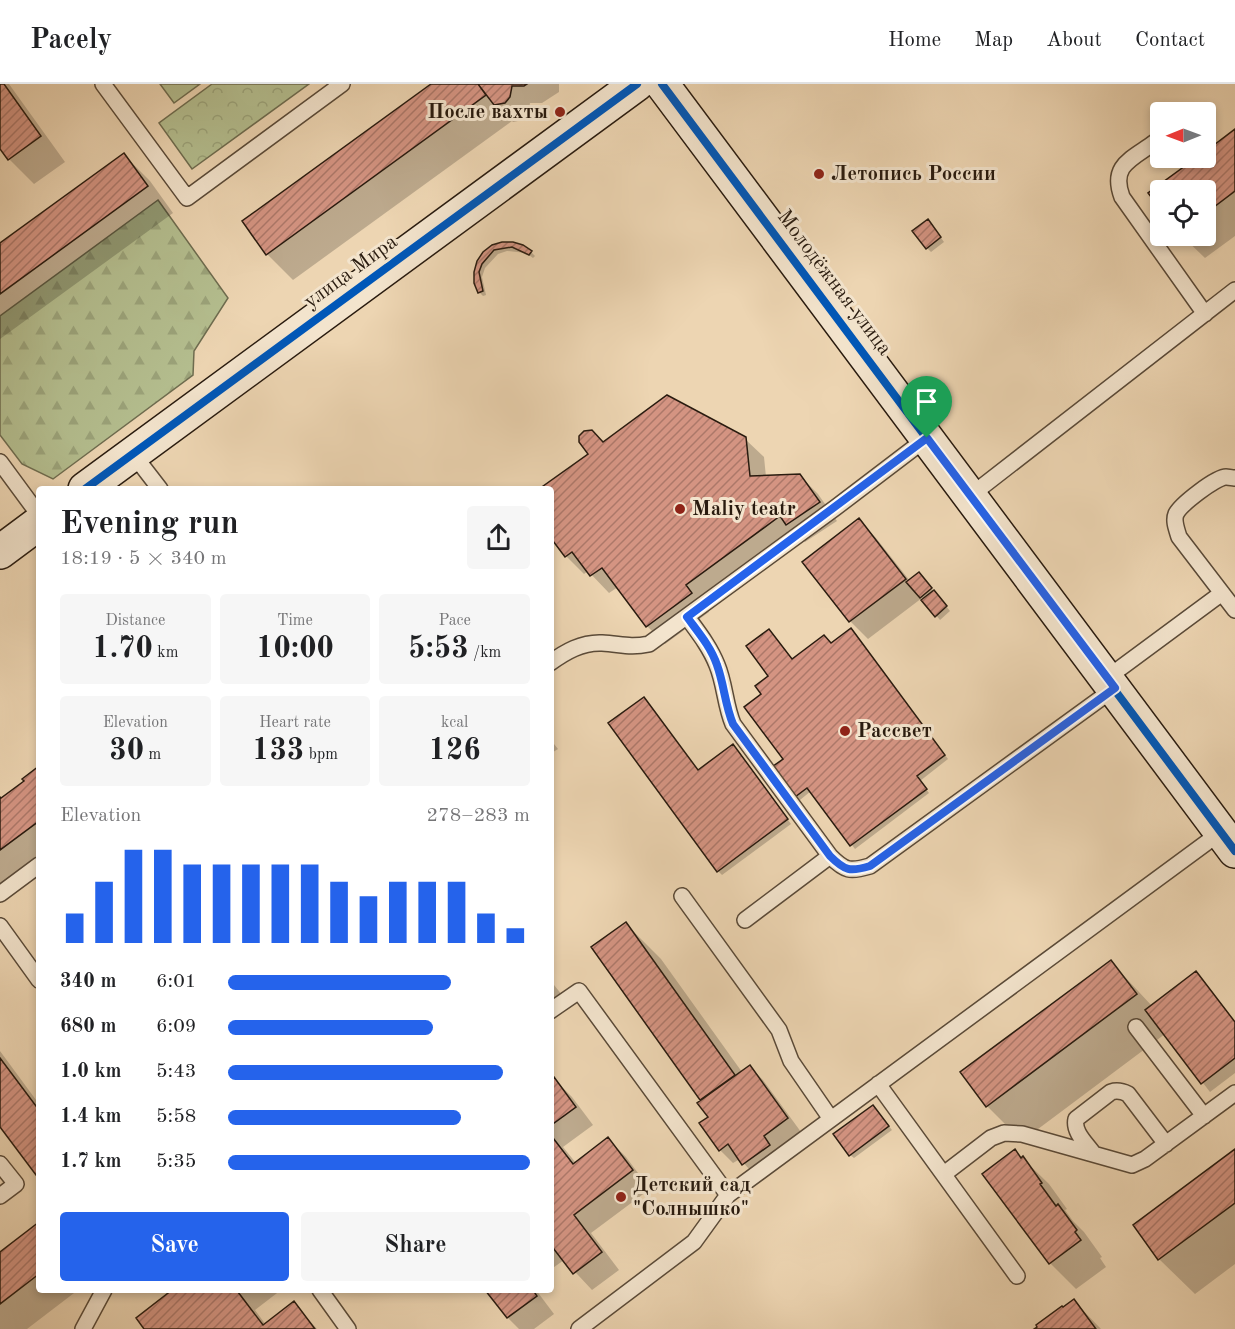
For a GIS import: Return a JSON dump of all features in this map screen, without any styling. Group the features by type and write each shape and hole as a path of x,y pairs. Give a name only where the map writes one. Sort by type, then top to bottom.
{"street":[{"name":"улица Мира","path":"89,486 638,84"},
{"name":"Молодёжная улица","path":"662,84 1228,842"},
{"path":"0,552 36,525"}],"lane":[{"path":"103,84 187,198 342,84"},
{"path":"1150,146 1123,166 1118,174 1118,186 1122,197 1205,314"},
{"path":"970,496 1235,290"},
{"path":"554,660 580,646 601,643 632,647 649,644 927,438"},
{"path":"132,454 158,486"},
{"path":"0,462 36,511"},
{"path":"1235,478 1217,479 1182,506 1175,515 1175,526 1179,537 1235,610"},
{"path":"687,617 709,648 718,666 727,709 733,724 830,856 840,866 852,871 870,866 1111,683 1222,593"},
{"path":"579,1329 694,1242 728,1195 878,1084 1228,842"},
{"path":"745,920 830,856"},
{"path":"0,894 36,867"},
{"path":"682,896 779,1030 791,1061 831,1119"},
{"path":"0,926 36,976"},
{"path":"554,1008 579,991 728,1195"},
{"path":"1136,1027 1204,1116"},
{"path":"878,1084 1017,1276"},
{"path":"1093,1153 1077,1131 1076,1119 1111,1092 1123,1091 1128,1094 1166,1144"},
{"path":"944,1174 991,1138 1004,1133 1022,1134 1131,1165 1145,1159 1235,1093"},
{"path":"1058,1144 1077,1131"},
{"path":"0,1164 16,1184 0,1196"},
{"path":"83,1329 102,1293"},
{"path":"322,1293 348,1329"}],"green space":[{"path":"160,84 200,84 174,103"},
{"path":"212,84 309,84 192,169 159,123"},
{"path":"158,200 228,298 194,351 193,375 53,479 22,464 0,435 0,316"}],"building":[{"path":"0,84 4,84 41,136 8,160 0,149"},
{"path":"431,84 478,84 486,95 266,255 242,221"},
{"path":"478,84 527,84 512,86 510,97 505,103 494,105"},
{"path":"1235,129 1235,191 1216,205 1216,180 1166,180 1182,168 1216,168 1216,143"},
{"path":"124,153 148,186 0,294 0,243"},
{"path":"928,219 941,237 926,249 912,231"},
{"path":"502,242 523,245 532,251 529,255 512,247 494,250 482,264 479,272 483,291 478,293 474,283 477,261 492,245"},
{"name":"Maliy teatr","path":"667,395 746,437 750,476 800,474 820,502 786,525 780,516 686,585 692,593 646,627 602,568 590,576 572,552 565,557 554,542 554,486 543,486 588,454 579,442 579,436 584,431 592,430 603,442"},
{"path":"859,518 906,579 849,622 802,562"},
{"path":"919,572 932,588 920,598 906,582"},
{"path":"934,590 947,606 935,617 921,600"},
{"name":"Рассвет","path":"851,628 945,755 917,776 927,789 850,846 807,788 795,797 772,767 783,759 744,707 761,694 755,686 768,676 746,646 769,629 792,659 824,635 831,643"},
{"path":"644,697 698,770 733,744 788,819 717,872 608,723"},
{"path":"36,768 36,823 0,850 0,797 24,781 22,779"},
{"path":"626,922 735,1075 700,1100 591,947"},
{"path":"1111,960 1137,994 986,1107 960,1072"},
{"path":"1196,971 1235,1022 1235,1058 1201,1084 1145,1010"},
{"path":"0,1058 36,1106 36,1175 0,1127"},
{"path":"750,1065 788,1118 764,1136 770,1145 742,1165 728,1144 719,1151 699,1123 708,1117 697,1103"},
{"path":"554,1077 576,1107 554,1123"},
{"path":"873,1105 889,1126 849,1156 833,1134"},
{"path":"608,1137 633,1170 574,1215 602,1252 573,1274 554,1249 554,1139 573,1164"},
{"path":"1015,1149 1021,1158 1023,1156 1056,1206 1058,1204 1077,1230 1075,1232 1081,1240 1049,1264 982,1174"},
{"path":"1235,1149 1235,1203 1158,1260 1133,1225"},
{"path":"36,1224 36,1276 0,1304 0,1252"},
{"path":"168,1293 239,1293 263,1325 294,1301 315,1329 144,1329 136,1318"},
{"path":"487,1293 535,1293 537,1296 507,1318"},
{"path":"1074,1299 1096,1329 1034,1329 1036,1325"}],"cycle path":[{"path":"89,486 637,84"},
{"path":"662,84 1235,851"}],"place":[{"name":"После вахты","path":"560,112"},
{"name":"Летопись России","path":"819,174"},
{"name":"Maliy teatr","path":"680,509"},
{"name":"Рассвет","path":"845,731"},
{"name":"Детский сад \"Солнышко\"","path":"621,1197"}],"route":[{"path":"927,438 1115,688 870,866 852,871 840,866 830,856 733,724 727,709 718,666 709,648 687,617 927,438"}]}
